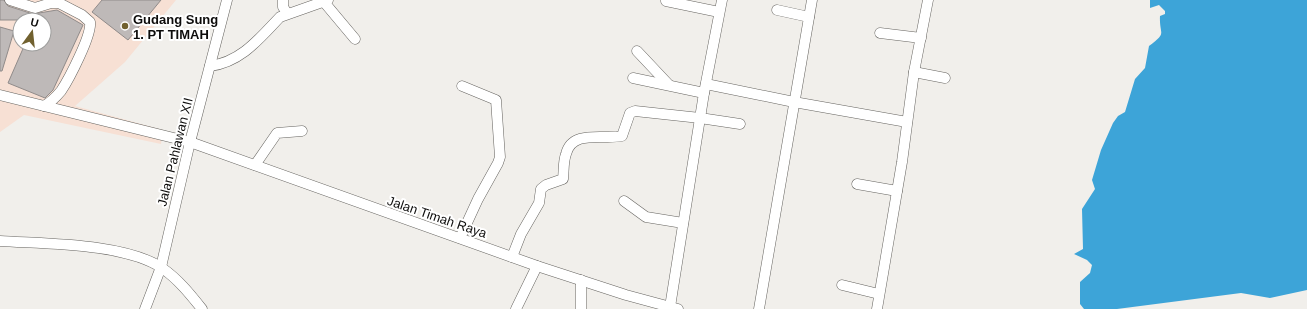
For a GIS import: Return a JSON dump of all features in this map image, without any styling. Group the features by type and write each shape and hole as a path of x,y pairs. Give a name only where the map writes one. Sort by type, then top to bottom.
{"street":[{"path":"10,0 35,8 52,3 59,4 87,18 91,23 85,42 65,83 52,100 44,106"},
{"name":"Jalan Pahlawan XII","path":"145,309 161,268 190,142 228,0"},
{"path":"283,0 283,7 286,13"},
{"path":"674,308 683,223 705,88 722,0"},
{"path":"759,309 812,0"},
{"path":"877,309 897,191 914,72 928,0"},
{"path":"210,66 226,62 242,54 286,13 326,1 355,39"},
{"path":"666,1 719,12"},
{"path":"777,10 809,17"},
{"path":"880,33 921,38"},
{"path":"637,51 669,86"},
{"path":"914,72 945,78"},
{"path":"634,78 669,86 705,88 907,122"},
{"path":"460,238 500,157 496,100 462,86"},
{"name":"Jalan Timah Raya","path":"0,95 190,142 536,266 674,308"},
{"path":"512,257 521,234 540,203 541,189 546,185 562,179 566,154 569,147 576,140 590,137 622,136 625,131 629,114 633,111 740,124"},
{"path":"254,165 277,134 302,131"},
{"path":"857,184 897,191"},
{"path":"624,201 646,216 683,223"},
{"path":"0,241 46,243 112,251 146,260 161,268 181,284 202,309"},
{"path":"516,309 536,266"},
{"path":"581,280 581,309"},
{"path":"842,285 880,294"}],"shaded area":[{"path":"0,0 176,0 125,62 75,106 163,130 161,144 24,115 0,132"}],"water":[{"path":"1150,0 1307,0 1307,290 1270,298 1241,293 1117,309 1084,309 1080,304 1080,282 1090,273 1092,265 1087,260 1074,254 1083,249 1082,209 1095,189 1092,180 1101,150 1113,123 1118,116 1125,112 1135,79 1145,68 1149,46 1161,35 1160,16 1165,14 1165,11 1159,5 1150,8"}],"building":[{"path":"0,0 4,0 8,6 27,12 12,12 12,20 0,20"},
{"name":"Gudang Sung 1. PT TIMAH","path":"102,0 161,0 128,40 92,12"},
{"path":"57,10 83,25 53,90 45,98 8,83 22,52 52,52 52,12 45,12"},
{"path":"0,27 12,30 12,38 2,71 0,71"}],"place":[{"name":"Gudang Sung 1. PT TIMAH","path":"125,26"}]}
